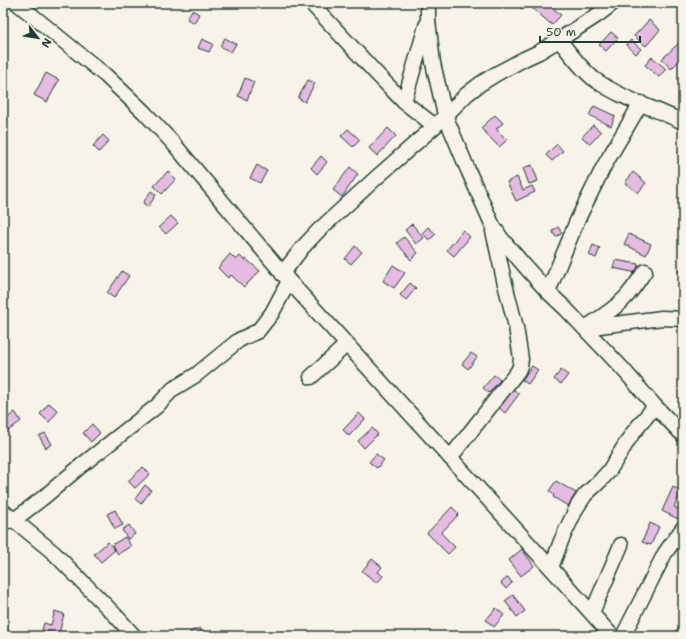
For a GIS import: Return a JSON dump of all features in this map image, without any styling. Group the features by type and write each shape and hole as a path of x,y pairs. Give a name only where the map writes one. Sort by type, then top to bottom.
{"street":[{"path":"17,3 105,75 144,112 173,143 286,278 612,636"},
{"path":"311,3 374,72 404,102 435,126"},
{"path":"428,3 428,20 433,63 445,115 492,224 500,238 548,292 565,308 622,368 655,406 683,434"},
{"path":"8,521 44,498 82,465 153,410 173,389 196,375 239,340 258,331 272,313 286,278 303,247 318,231 435,126 467,94 496,74 559,40 613,3"},
{"path":"404,102 428,20"},
{"path":"559,40 583,69 613,91 683,122"},
{"path":"548,292 577,221 604,166 641,103"},
{"path":"450,458 518,371 521,363 516,327 492,224"},
{"path":"584,328 600,318 623,300 645,271"},
{"path":"584,328 662,318 683,319"},
{"path":"311,377 346,345"},
{"path":"551,568 561,541 577,507 585,495 609,471 632,434 655,406"},
{"path":"3,510 8,521 54,553 134,636"},
{"path":"623,636 665,553 683,528"},
{"path":"592,613 621,545"}],"building":[{"path":"514,3 528,3 523,10"},
{"path":"534,3 547,3 561,15 552,25 531,7"},
{"path":"192,10 199,14 194,23 187,19"},
{"path":"649,20 660,30 646,46 634,36"},
{"path":"611,32 618,38 606,51 599,45"},
{"path":"225,38 236,44 231,52 220,46"},
{"path":"202,39 213,44 209,52 198,48"},
{"path":"683,39 683,57 671,69 662,59"},
{"path":"631,40 641,49 636,54 626,45"},
{"path":"652,57 666,69 659,77 645,65"},
{"path":"46,73 59,80 47,102 34,95"},
{"path":"245,78 254,82 247,100 238,96"},
{"path":"308,80 315,83 305,102 298,98"},
{"path":"594,106 615,116 611,126 589,115"},
{"path":"495,115 503,123 496,129 507,140 499,147 481,128"},
{"path":"593,125 601,132 590,144 582,137"},
{"path":"388,128 396,136 377,156 369,148"},
{"path":"348,129 360,140 353,147 341,136"},
{"path":"103,135 109,141 99,152 93,146"},
{"path":"557,144 563,151 552,161 546,155"},
{"path":"321,156 327,162 317,174 311,168"},
{"path":"683,163 683,173 679,171"},
{"path":"257,165 267,171 260,183 250,178"},
{"path":"532,165 538,181 529,184 523,168"},
{"path":"350,167 358,174 342,197 333,190"},
{"path":"168,171 176,179 162,194 154,186"},
{"path":"633,172 646,183 638,193 625,183"},
{"path":"517,177 523,190 532,186 535,192 516,201 507,182"},
{"path":"151,191 156,195 148,207 143,203"},
{"path":"171,216 178,223 166,234 159,227"},
{"path":"412,224 424,238 416,244 405,230"},
{"path":"428,227 436,234 429,240 422,233"},
{"path":"558,227 562,233 556,237 552,231"},
{"path":"463,230 470,237 454,256 447,250"},
{"path":"629,234 651,244 646,255 624,244"},
{"path":"404,237 418,253 411,260 397,243"},
{"path":"593,245 600,248 596,258 589,255"},
{"path":"355,246 362,252 351,264 345,259"},
{"path":"230,254 236,260 240,256 245,261 246,259 260,271 244,287 231,275 228,278 218,268"},
{"path":"615,260 638,264 637,273 613,268"},
{"path":"683,264 683,274 678,271"},
{"path":"393,265 405,273 394,288 383,281"},
{"path":"122,271 129,276 114,298 107,293"},
{"path":"410,283 416,288 406,300 400,295"},
{"path":"471,353 477,357 468,369 462,364"},
{"path":"532,366 538,370 528,384 522,380"},
{"path":"561,370 568,375 561,384 554,379"},
{"path":"494,375 500,380 489,393 483,388"},
{"path":"512,388 519,394 505,413 498,407"},
{"path":"49,403 58,411 49,422 40,414"},
{"path":"15,412 21,421 8,431 3,425 3,421"},
{"path":"359,413 365,419 349,436 343,430"},
{"path":"92,424 100,433 91,442 83,433"},
{"path":"372,428 378,434 364,448 358,441"},
{"path":"45,433 52,444 46,448 39,436"},
{"path":"376,454 384,460 377,468 369,462"},
{"path":"143,467 150,474 135,488 128,481"},
{"path":"556,481 576,493 568,506 553,497 554,495 549,491"},
{"path":"145,485 151,490 141,504 135,499"},
{"path":"673,487 681,491 674,507 682,511 678,519 662,511"},
{"path":"452,507 459,514 441,533 455,547 448,554 427,533"},
{"path":"115,510 123,525 115,529 107,514"},
{"path":"650,523 659,527 651,545 642,542"},
{"path":"129,525 135,534 128,539 122,530"},
{"path":"125,537 131,546 118,554 112,545"},
{"path":"108,542 115,550 101,562 94,554"},
{"path":"522,549 534,566 521,576 509,560"},
{"path":"372,559 382,567 378,572 383,576 377,583 362,571"},
{"path":"508,577 512,583 506,589 501,583"},
{"path":"513,595 525,611 517,617 505,601"},
{"path":"496,608 504,615 494,627 486,620"},
{"path":"55,611 64,614 59,634 42,630 44,623 51,625"},
{"path":"683,623 683,636 673,636 672,635"},
{"path":"3,624 8,624 7,636 3,636"},
{"path":"200,628 203,636 191,636 190,632"}]}
